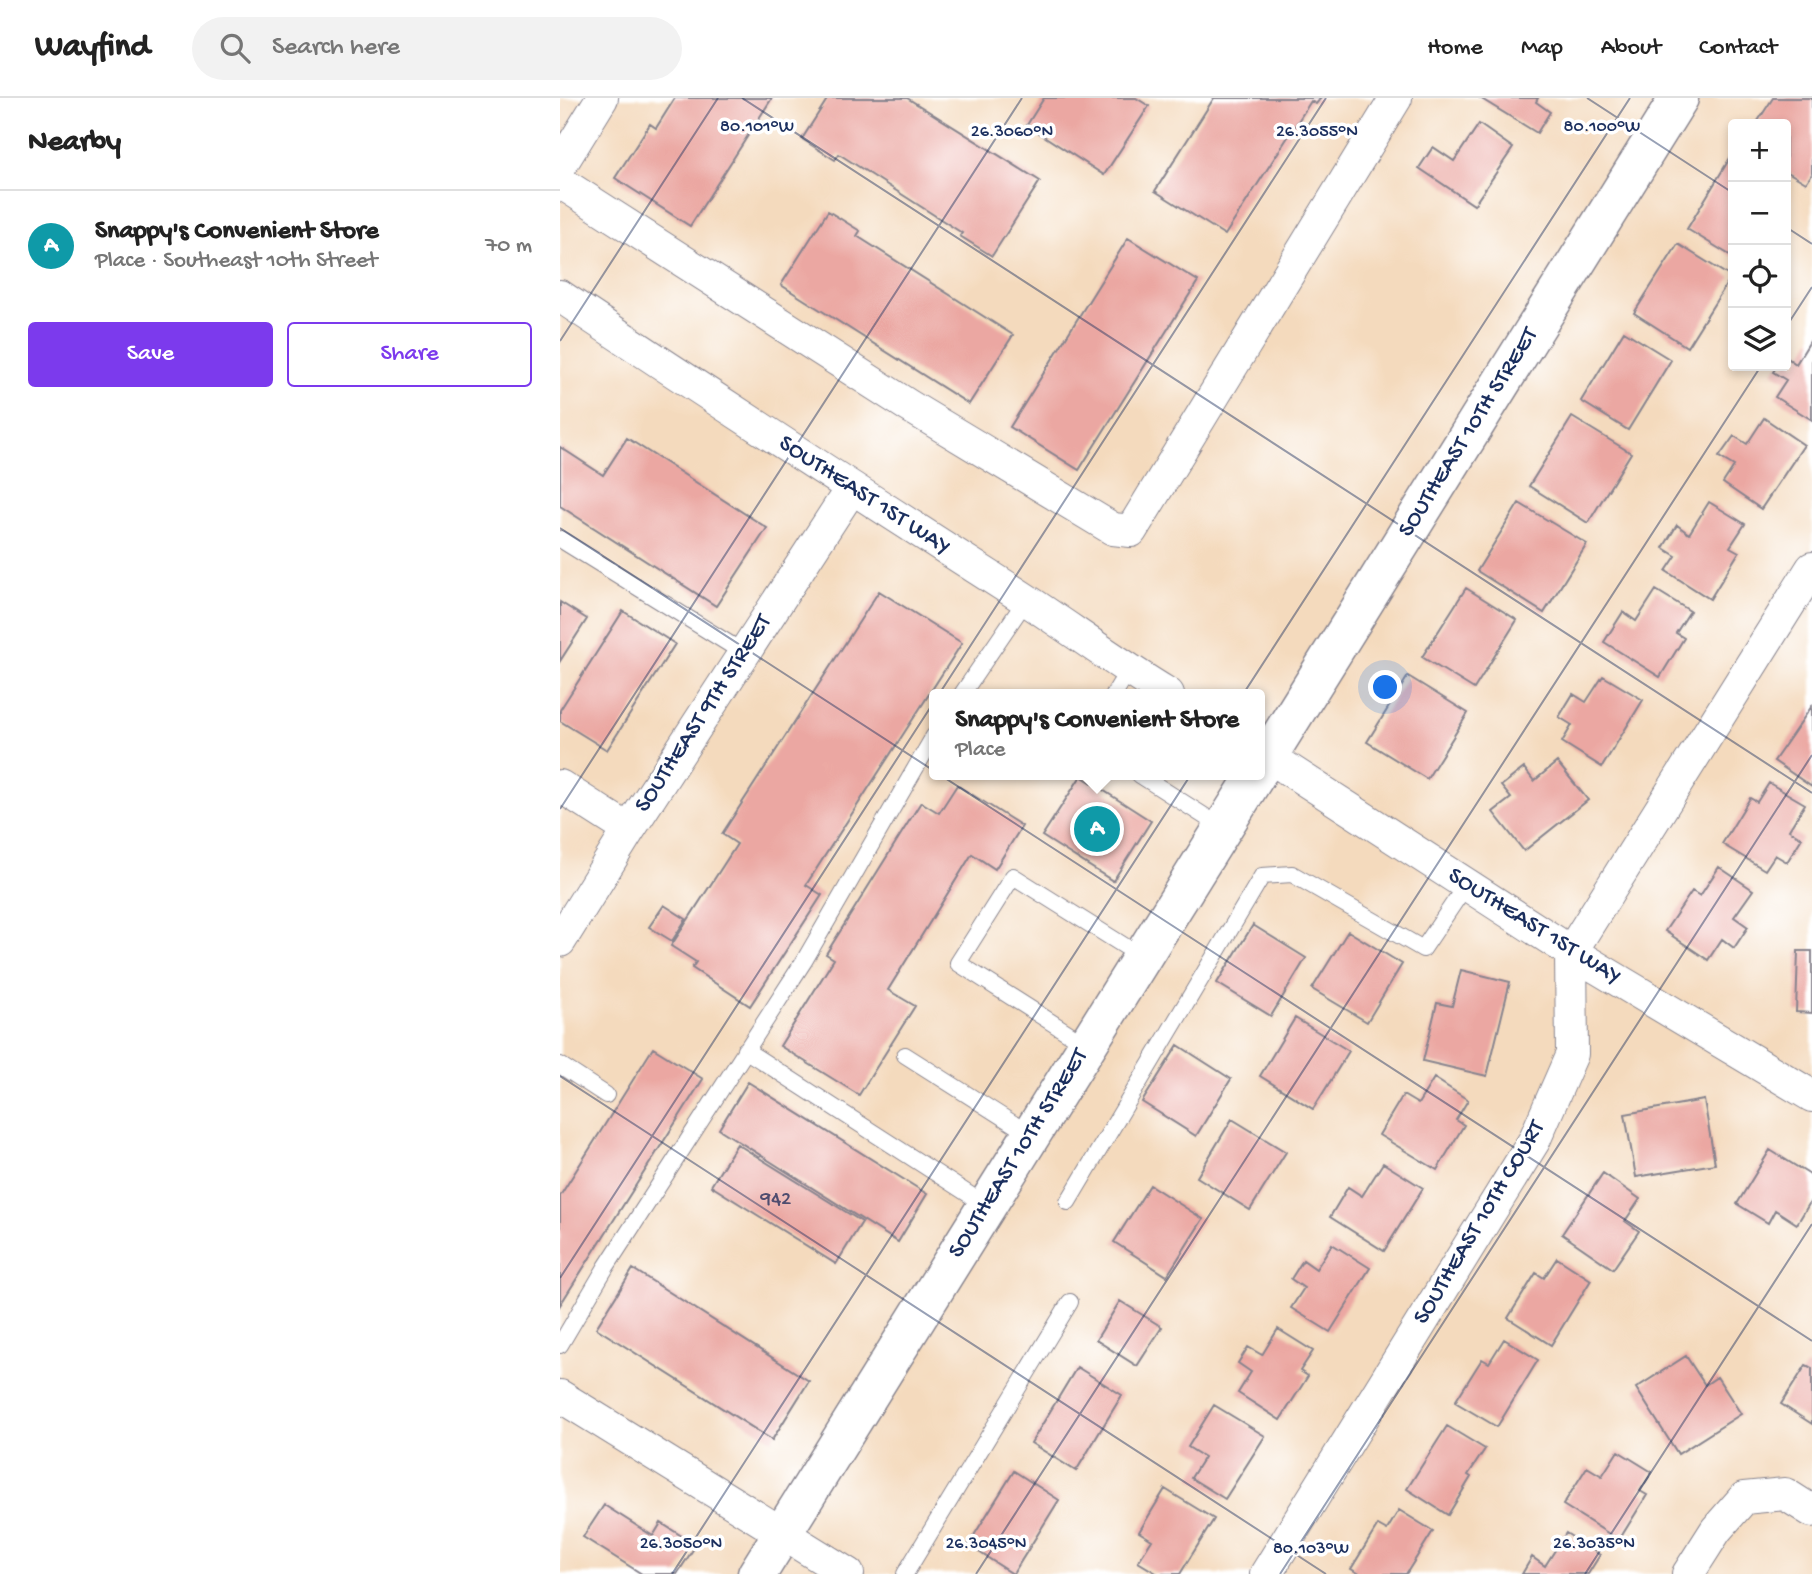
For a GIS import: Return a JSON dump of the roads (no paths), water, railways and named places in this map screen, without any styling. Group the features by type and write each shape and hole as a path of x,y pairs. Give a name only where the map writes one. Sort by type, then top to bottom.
{"main road":[{"name":"SOUTHEAST 10TH STREET","path":"1265,757 1679,98"},
{"name":"SOUTHEAST 10TH STREET","path":"757,1574 1251,780"}],"street":[{"path":"560,166 601,98"},
{"path":"560,182 909,406 1113,529 1131,531 1396,98"},
{"name":"SOUTHEAST 1ST WAY","path":"560,296 851,489 1026,600 1121,682 1148,689"},
{"name":"SOUTHEAST 9TH STREET","path":"560,941 628,830 851,489"},
{"path":"1571,953 1812,568"},
{"name":"SOUTHEAST 1ST WAY","path":"1265,765 1466,885 1571,953 1812,1096"},
{"path":"560,786 628,830"},
{"name":"SOUTHEAST 10TH COURT","path":"1266,1574 1534,1141 1572,1054 1571,953"},
{"path":"560,1396 848,1574"},
{"path":"1688,1574 1716,1530 1744,1498 1785,1494 1812,1511"}],"lane":[{"path":"560,539 744,653"},
{"path":"965,689 1026,600"},
{"path":"560,1345 606,1267 803,961 929,744"},
{"path":"1148,780 1223,828"},
{"path":"1068,1202 1262,876 1292,874 1423,949 1466,885"},
{"path":"1087,1045 958,963 1013,876 1142,957"},
{"path":"745,1050 987,1206"},
{"path":"905,1055 1031,1135"},
{"path":"560,1065 606,1095"},
{"path":"905,1574 1070,1302"}],"place":[{"name":"Snappy's Convenient Store","path":"1097,829"}]}
